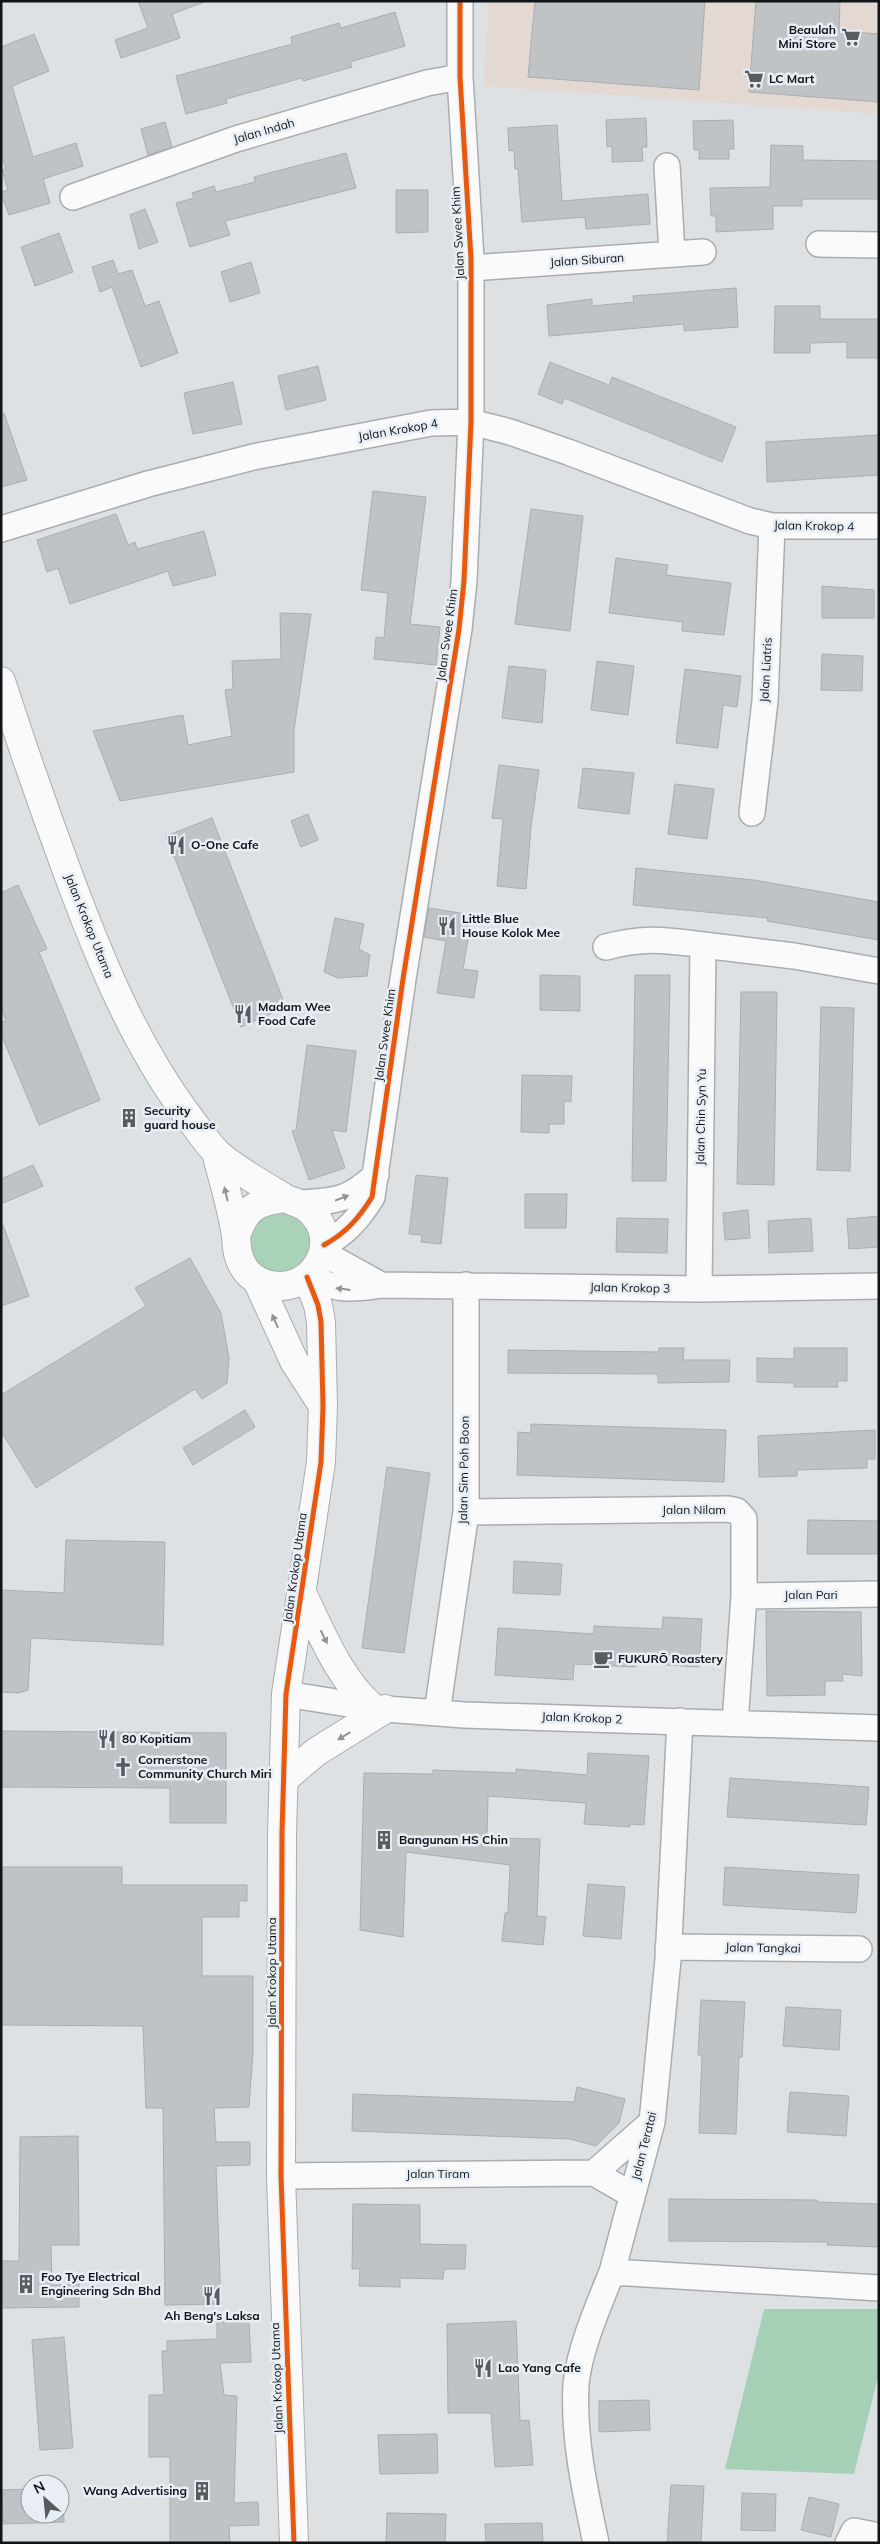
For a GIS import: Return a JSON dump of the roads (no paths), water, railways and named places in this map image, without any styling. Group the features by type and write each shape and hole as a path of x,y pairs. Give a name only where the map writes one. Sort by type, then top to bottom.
{"street":[{"name":"Jalan Swee Khim","path":"324,1249 342,1235 360,1216 372,1197 403,978 459,629 468,518 471,422 471,268 460,78 460,1"},
{"name":"Jalan Indah","path":"73,197 236,138 427,83 460,78"},
{"path":"667,166 672,254"},
{"path":"819,244 879,245"},
{"name":"Jalan Siburan","path":"471,268 703,252"},
{"name":"Jalan Krokop 4","path":"1,529 148,484 252,457 431,423 471,422 510,432 560,449 750,521 772,526 879,526"},
{"name":"Jalan Liatris","path":"752,813 765,701 772,526"},
{"name":"Jalan Krokop Utama","path":"1,681 39,795 117,996 154,1065 174,1097 216,1152"},
{"path":"606,947 631,940 656,938 794,956 879,971"},
{"name":"Jalan Chin Syn Yu","path":"699,1289 703,945"},
{"path":"216,1152 314,1214 322,1228 324,1249 317,1266 307,1277 291,1285 274,1286 257,1280 244,1269 237,1254 236,1236 216,1152"},
{"path":"236,1236 241,1220 253,1208 268,1200 335,1201 358,1192 376,1175"},
{"name":"Jalan Krokop 3","path":"324,1249 381,1285"},
{"name":"Jalan Krokop Utama","path":"294,2543 281,2176 283,1780 286,1694 321,1462 323,1406 321,1322 318,1305 307,1277"},
{"name":"Jalan Krokop 3","path":"307,1277 329,1287 352,1290 381,1285 699,1289 879,1286"},
{"path":"257,1280 294,1361 323,1406"},
{"name":"Jalan Sim Poh Boon","path":"437,1713 466,1512 466,1285"},
{"name":"Jalan Nilam","path":"466,1512 728,1508 737,1511 744,1519 744,1596 735,1724"},
{"path":"283,1780 316,1752 379,1709 362,1698 332,1655 302,1593"},
{"name":"Jalan Pari","path":"744,1596 879,1594"},
{"name":"Jalan Krokop 2","path":"286,1694 379,1709 437,1713 879,1728"},
{"name":"Jalan Teratai","path":"596,2543 576,2438 576,2383 591,2324 612,2272 652,2122 668,1946 680,1721"},
{"name":"Jalan Tangkai","path":"668,1946 859,1949"},
{"path":"632,2195 594,2174 652,2122"},
{"name":"Jalan Tiram","path":"281,2176 594,2174"},
{"path":"612,2272 879,2288"},
{"path":"848,2543 854,2531 879,2536"}],"place":[{"name":"Beaulah Mini Store","path":"851,37"},
{"name":"LC Mart","path":"754,79"},
{"name":"O-One Cafe","path":"176,845"},
{"name":"Little Blue House Kolok Mee","path":"447,926"},
{"name":"Madam Wee Food Cafe","path":"243,1014"},
{"name":"Security guard house","path":"129,1118"},
{"name":"FUKURŌ Roastery","path":"603,1659"},
{"name":"80 Kopitiam","path":"107,1739"},
{"name":"Cornerstone Community Church Miri","path":"123,1767"},
{"name":"Bangunan HS Chin","path":"384,1840"},
{"name":"Foo Tye Electrical Engineering Sdn Bhd","path":"26,2284"},
{"name":"Ah Beng's Laksa","path":"212,2296"},
{"name":"Lao Yang Cafe","path":"483,2368"},
{"name":"Wang Advertising","path":"202,2491"}]}
